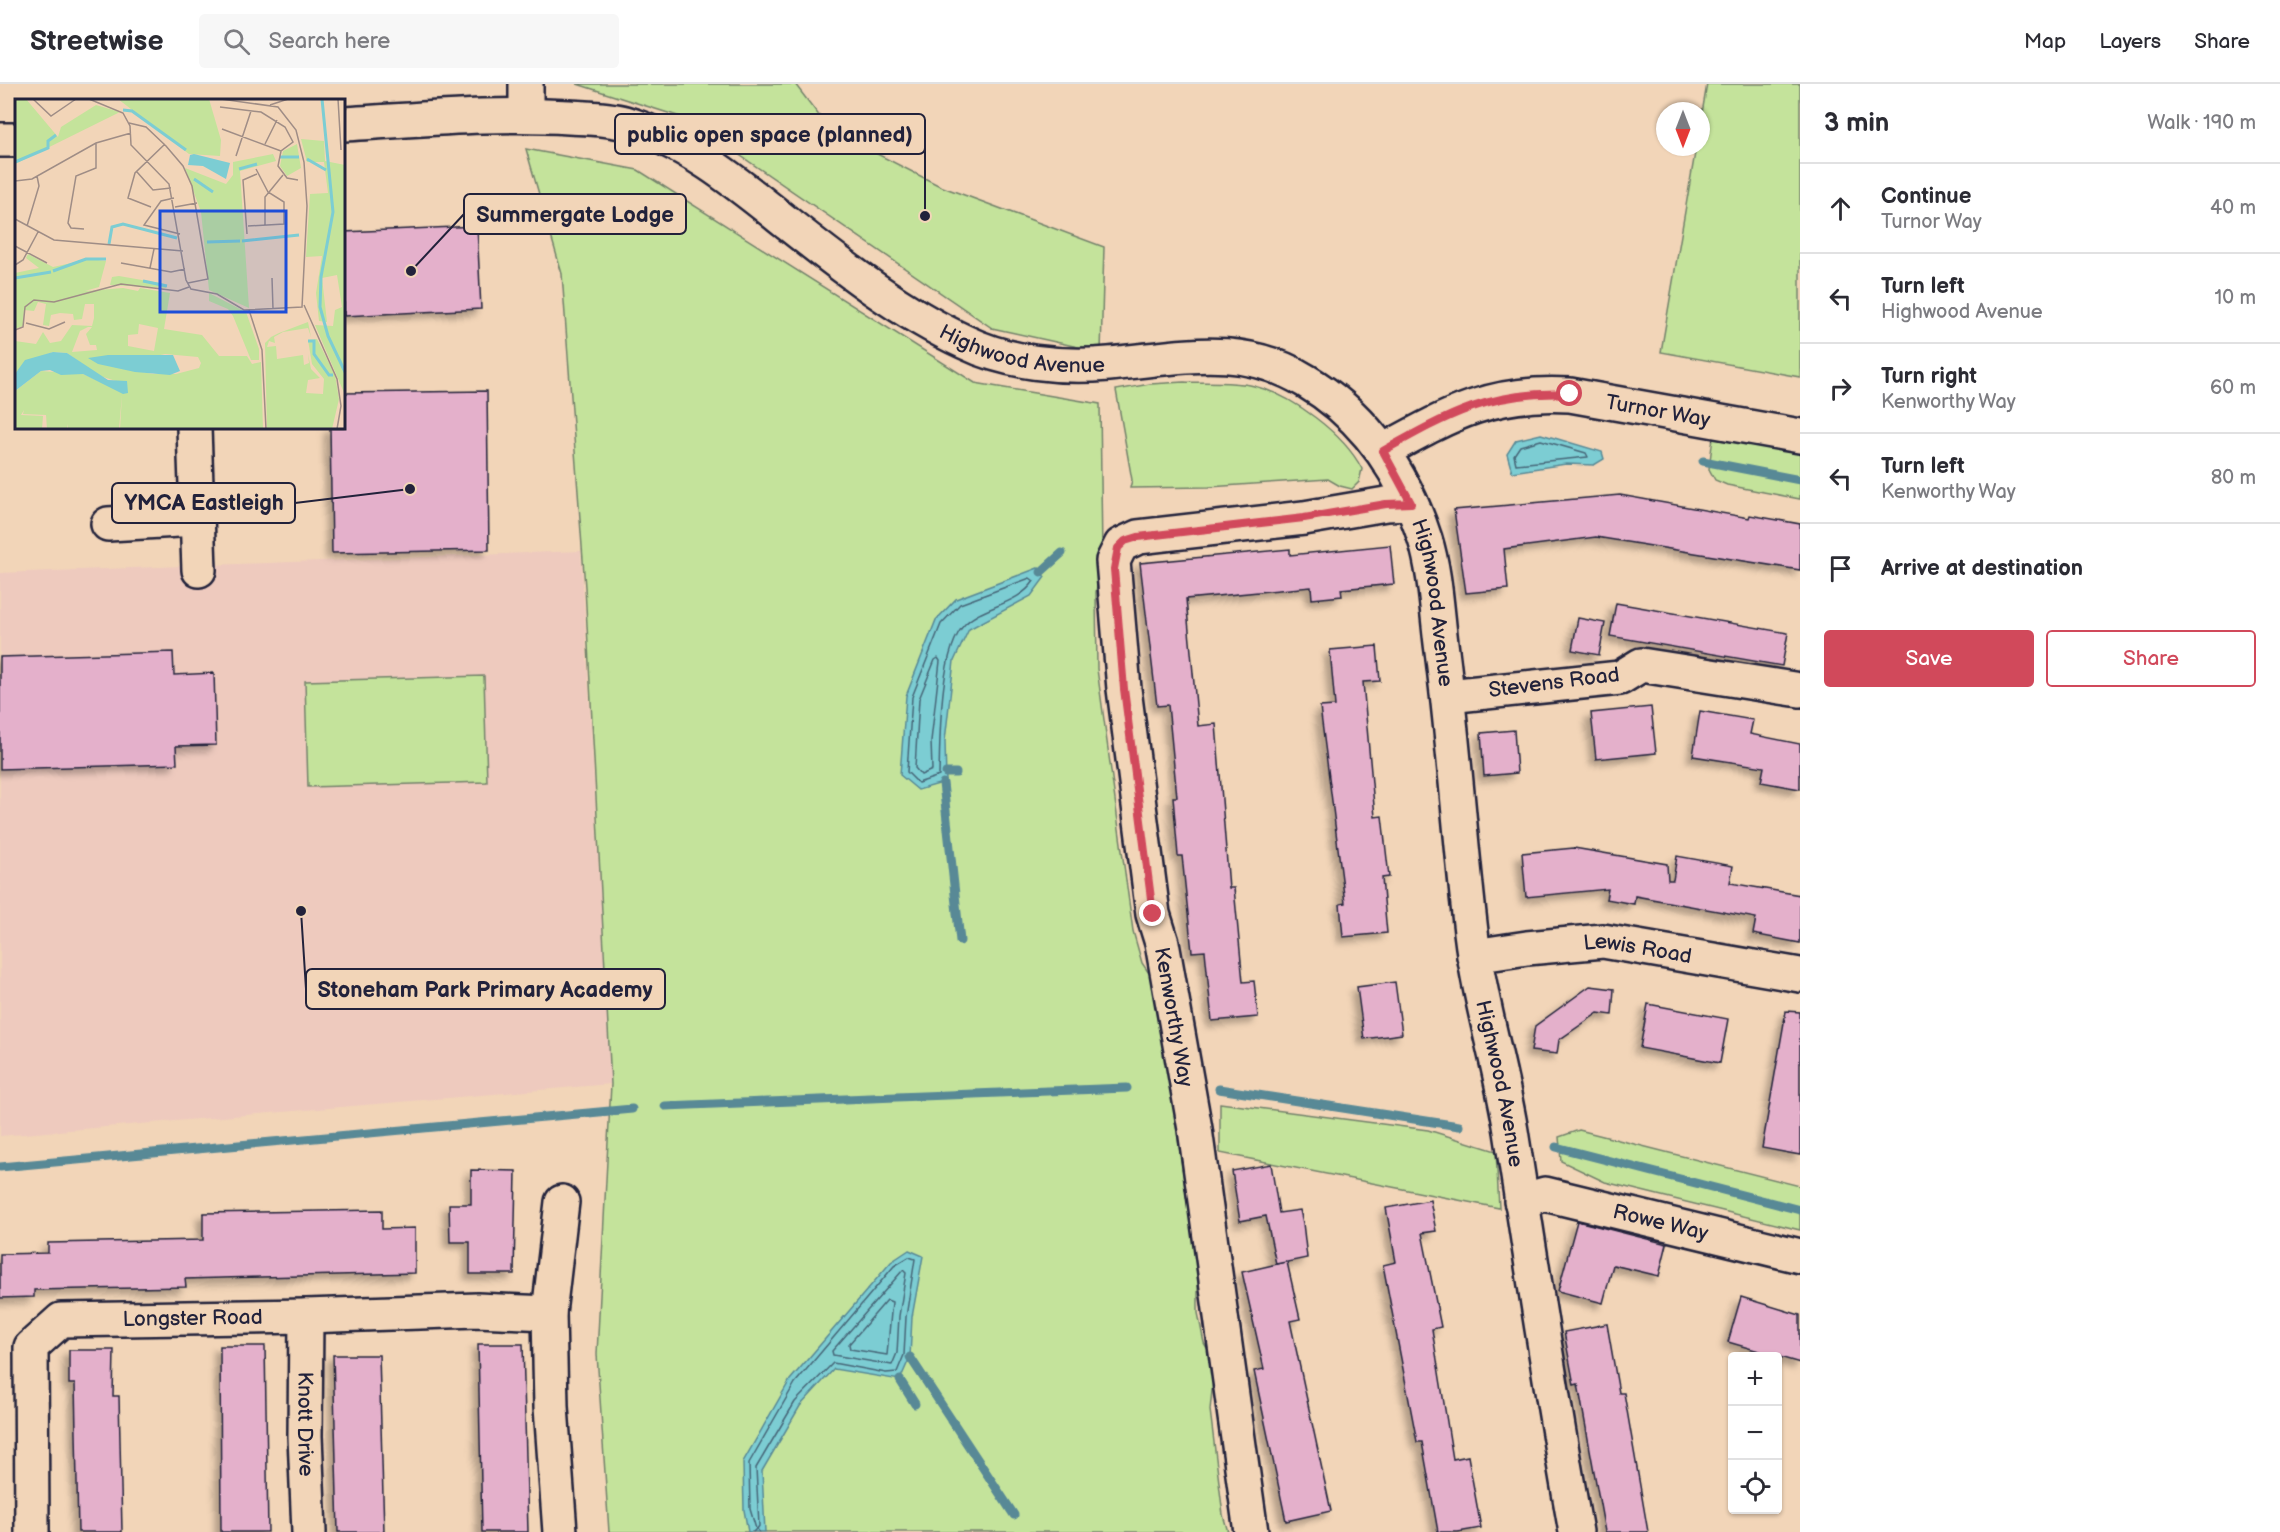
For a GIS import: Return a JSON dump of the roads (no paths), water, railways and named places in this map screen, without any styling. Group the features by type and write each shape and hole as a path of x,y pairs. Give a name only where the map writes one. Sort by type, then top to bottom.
{"street":[{"name":"Highwood Avenue","path":"345,124 526,99 625,123 698,156 741,185 877,290 927,323 984,350 1034,362 1081,366 1192,355 1250,357 1291,371 1314,386 1354,418 1383,451 1411,503 1428,550 1448,696 1474,956 1505,1098 1548,1375 1576,1532"},
{"name":"Turnor Way","path":"1383,451 1461,409 1520,394 1543,393 1570,394 1800,436"},
{"path":"194,429 198,570"},
{"name":"Kenworthy Way","path":"1251,1532 1195,1129 1162,944 1153,914 1124,689 1113,561 1121,545 1138,537 1304,518 1386,504 1411,503"},
{"path":"108,524 196,519"},
{"name":"Stevens Road","path":"1448,696 1620,678 1641,665 1800,690"},
{"name":"Lewis Road","path":"1474,956 1538,946 1603,941 1800,975"},
{"name":"Rowe Way","path":"1521,1201 1545,1194 1800,1256"},
{"path":"560,1532 551,1407 549,1313 562,1202"},
{"name":"Longster Road","path":"32,1532 31,1347 61,1320 306,1316 477,1310 549,1313"},
{"name":"Knott Drive","path":"306,1316 305,1436 309,1532"}],"water":[{"path":"1541,434 1602,452 1604,459 1594,465 1566,464 1512,472 1507,454 1516,440"},
{"path":"1038,568 1045,577 1031,596 969,629 954,661 945,741 946,782 918,790 900,775 906,696 936,620 956,599"},
{"path":"909,1250 923,1256 912,1317 910,1357 900,1380 834,1369 800,1406 762,1471 765,1532 748,1532 744,1510 743,1462 790,1380 891,1262"}],"waterway":[{"path":"1703,461 1800,480"},
{"path":"1041,572 1062,553"},
{"path":"946,773 956,773"},
{"path":"943,783 960,941"},
{"path":"665,1106 1127,1088"},
{"path":"1219,1089 1459,1126"},
{"path":"0,1167 632,1109"},
{"path":"1556,1147 1800,1210"},
{"path":"910,1357 1014,1515"},
{"path":"900,1380 915,1404"}],"place":[{"name":"public open space (planned)","path":"925,216"},
{"name":"Summergate Lodge","path":"411,271"},
{"name":"YMCA Eastleigh","path":"410,489"},
{"name":"Stoneham Park Primary Academy","path":"301,911"}]}
